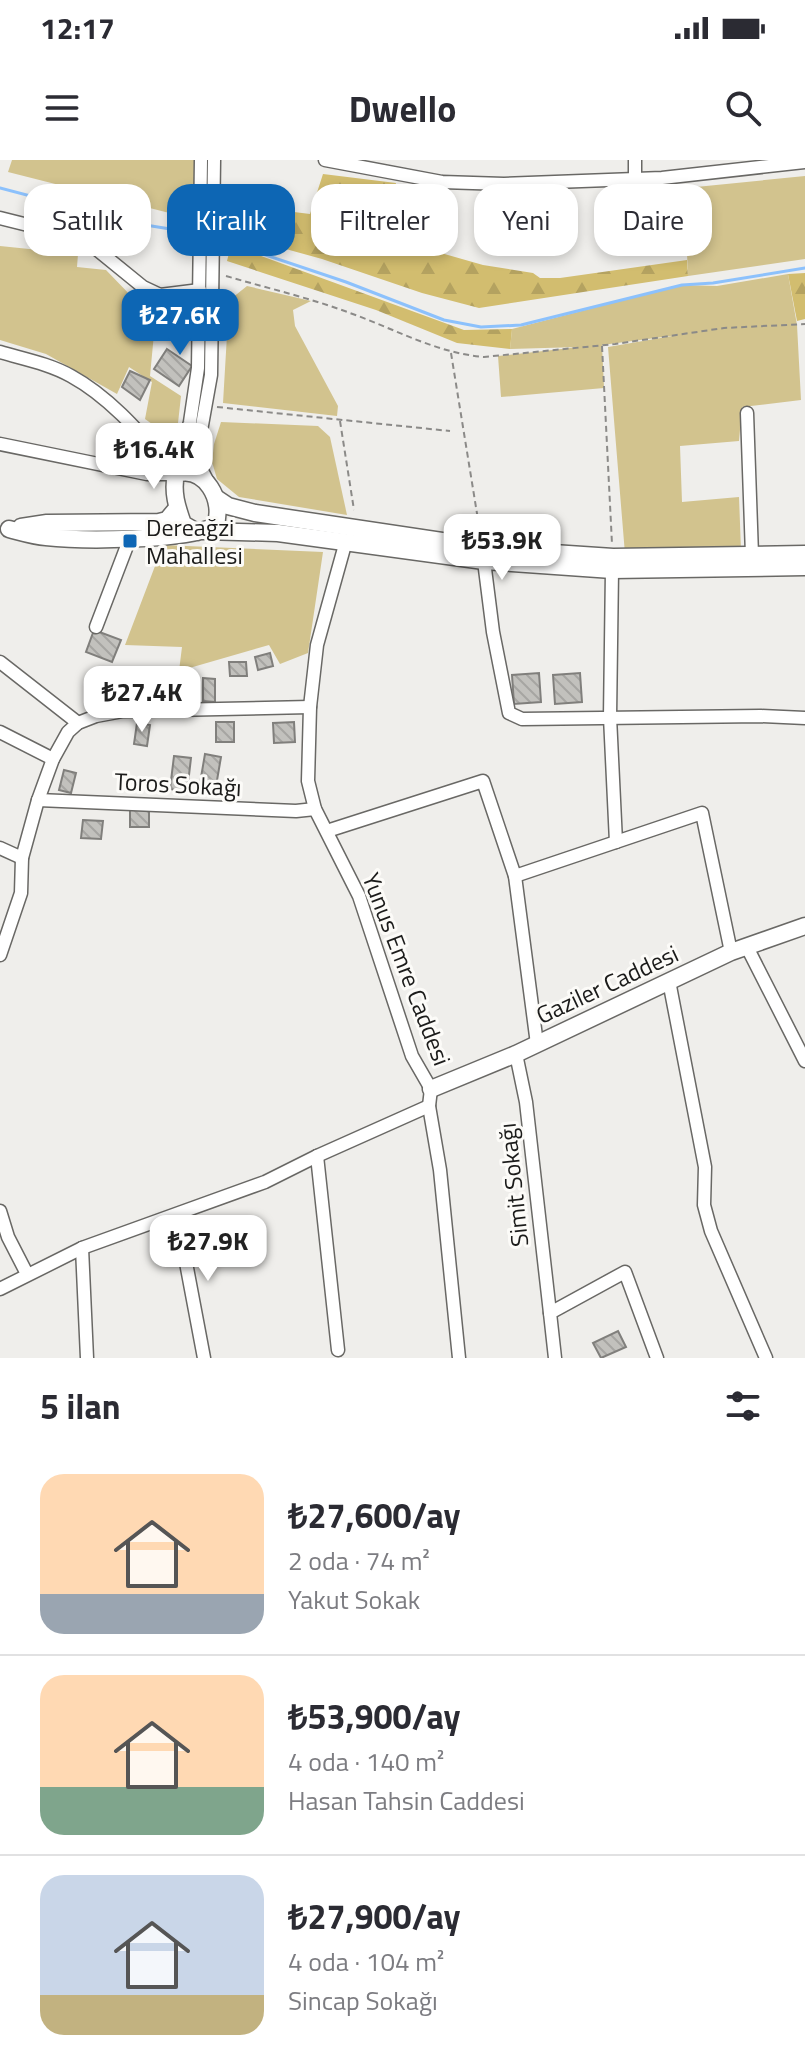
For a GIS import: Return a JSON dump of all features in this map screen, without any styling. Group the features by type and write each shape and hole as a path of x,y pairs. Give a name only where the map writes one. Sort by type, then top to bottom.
{"main road":[{"path":"214,493 219,514 215,526 200,532 183,524 174,486 176,474 181,472 197,475 228,506 483,554"},
{"path":"4,529 47,523 159,522 167,520 177,508"},
{"path":"4,529 45,537 130,538 200,532 278,533 613,564 805,567"},
{"path":"613,564 805,554"},
{"name":"Gaziler Caddesi","path":"430,1098 669,981 739,949 805,926"}],"street":[{"path":"210,184 211,160"},
{"path":"325,160 394,166 442,182 504,184 692,175 805,162"},
{"path":"635,160 635,179"},
{"path":"0,218 84,239 143,287 160,295 200,290"},
{"path":"176,474 194,402 200,290 205,256"},
{"path":"210,256 213,272 212,349 207,406 197,453 198,463 214,493"},
{"path":"0,352 70,376 91,390 135,428 176,474"},
{"path":"747,413 752,555"},
{"path":"0,444 147,474 176,474"},
{"path":"96,627 130,538"},
{"name":"Yunus Emre Caddesi","path":"346,541 317,645 310,707 308,781 315,809 359,896 412,1056 430,1098 459,1358"},
{"path":"483,554 493,632 509,713 522,719 805,718"},
{"path":"613,564 610,717 616,842"},
{"path":"0,662 78,723"},
{"path":"0,955 21,893 22,858 38,800 53,759 68,732 78,723 123,711 310,707"},
{"path":"0,732 53,759"},
{"path":"327,831 483,781 515,876 537,1044"},
{"name":"Toros Sokağı","path":"38,800 296,811 315,809"},
{"path":"515,876 702,813 739,949 805,1061"},
{"path":"0,848 22,858"},
{"path":"669,981 705,1167 704,1205 711,1231 766,1358"},
{"name":"Simit Sokağı","path":"516,1054 526,1102 555,1358"},
{"path":"0,1289 82,1248 265,1182 430,1098"},
{"path":"317,1156 338,1350"},
{"path":"0,1211 8,1237 27,1274"},
{"path":"177,1215 204,1358"},
{"path":"82,1248 87,1358"},
{"path":"550,1313 625,1272 657,1358"}],"path":[{"path":"213,272 345,311 451,352 484,357 724,328 805,324"},
{"path":"602,345 613,564"},
{"path":"451,352 483,554"},
{"path":"207,406 450,431"},
{"path":"340,419 354,510"}],"shaded area":[{"path":"12,160 195,160 194,184 167,184 167,212 151,208 151,184 55,184 8,172"},
{"path":"805,176 805,259 688,276 687,256 712,256 712,185"},
{"path":"0,246 24,248 24,256 78,256 77,267 106,270 134,299 128,310 155,323 150,376 181,396 176,441 145,419 152,382 129,367 117,394 46,354 0,340"},
{"path":"788,274 797,325 801,400 742,407 739,441 680,446 682,502 739,497 741,550 625,554 608,347 678,335 602,345 604,388 501,397 498,356 579,347 510,349 512,329 682,285 717,286"},
{"path":"247,286 311,301 293,310 295,326 338,406 337,416 223,403 227,335 233,327 232,298"},
{"path":"221,422 318,426 330,437 347,515 239,497 217,479 212,462"},
{"path":"163,545 323,552 308,653 280,664 269,645 179,671 182,647 125,645"}],"green space":[{"path":"323,174 396,183 396,184 320,184"},
{"path":"311,211 311,256 295,252 295,212 310,214"},
{"path":"228,256 261,256 464,330 512,329 510,349 457,343 376,310 227,261"},
{"path":"311,256 452,256 533,273 540,278 560,278 687,260 688,276 479,308 422,293"},
{"path":"805,273 805,319 797,321 788,274"}],"building":[{"path":"167,349 192,366 179,386 154,369"},
{"path":"130,371 150,380 140,400 122,387"},
{"path":"94,630 121,640 112,662 86,652"},
{"path":"270,653 273,666 258,670 255,657"},
{"path":"229,662 246,662 247,676 230,676"},
{"path":"539,673 541,702 514,704 512,675"},
{"path":"580,673 582,702 555,704 553,675"},
{"path":"203,678 215,679 215,702 203,701"},
{"path":"170,682 182,682 181,702 169,702"},
{"path":"216,722 234,722 234,742 216,742"},
{"path":"294,722 295,742 274,743 273,723"},
{"path":"137,723 150,725 147,746 134,744"},
{"path":"205,754 221,757 215,792 199,789"},
{"path":"174,756 191,758 187,792 170,789"},
{"path":"64,770 76,773 71,793 59,790"},
{"path":"130,809 149,809 149,827 130,827"},
{"path":"83,820 103,821 101,839 81,838"},
{"path":"618,1331 626,1347 601,1358 593,1343"}],"waterway":[{"path":"0,188 133,223 167,228"},
{"path":"269,256 444,320 481,327 521,325 682,285 805,268"}],"place":[{"name":"Dereağzi Mahallesi","path":"130,541"}]}
